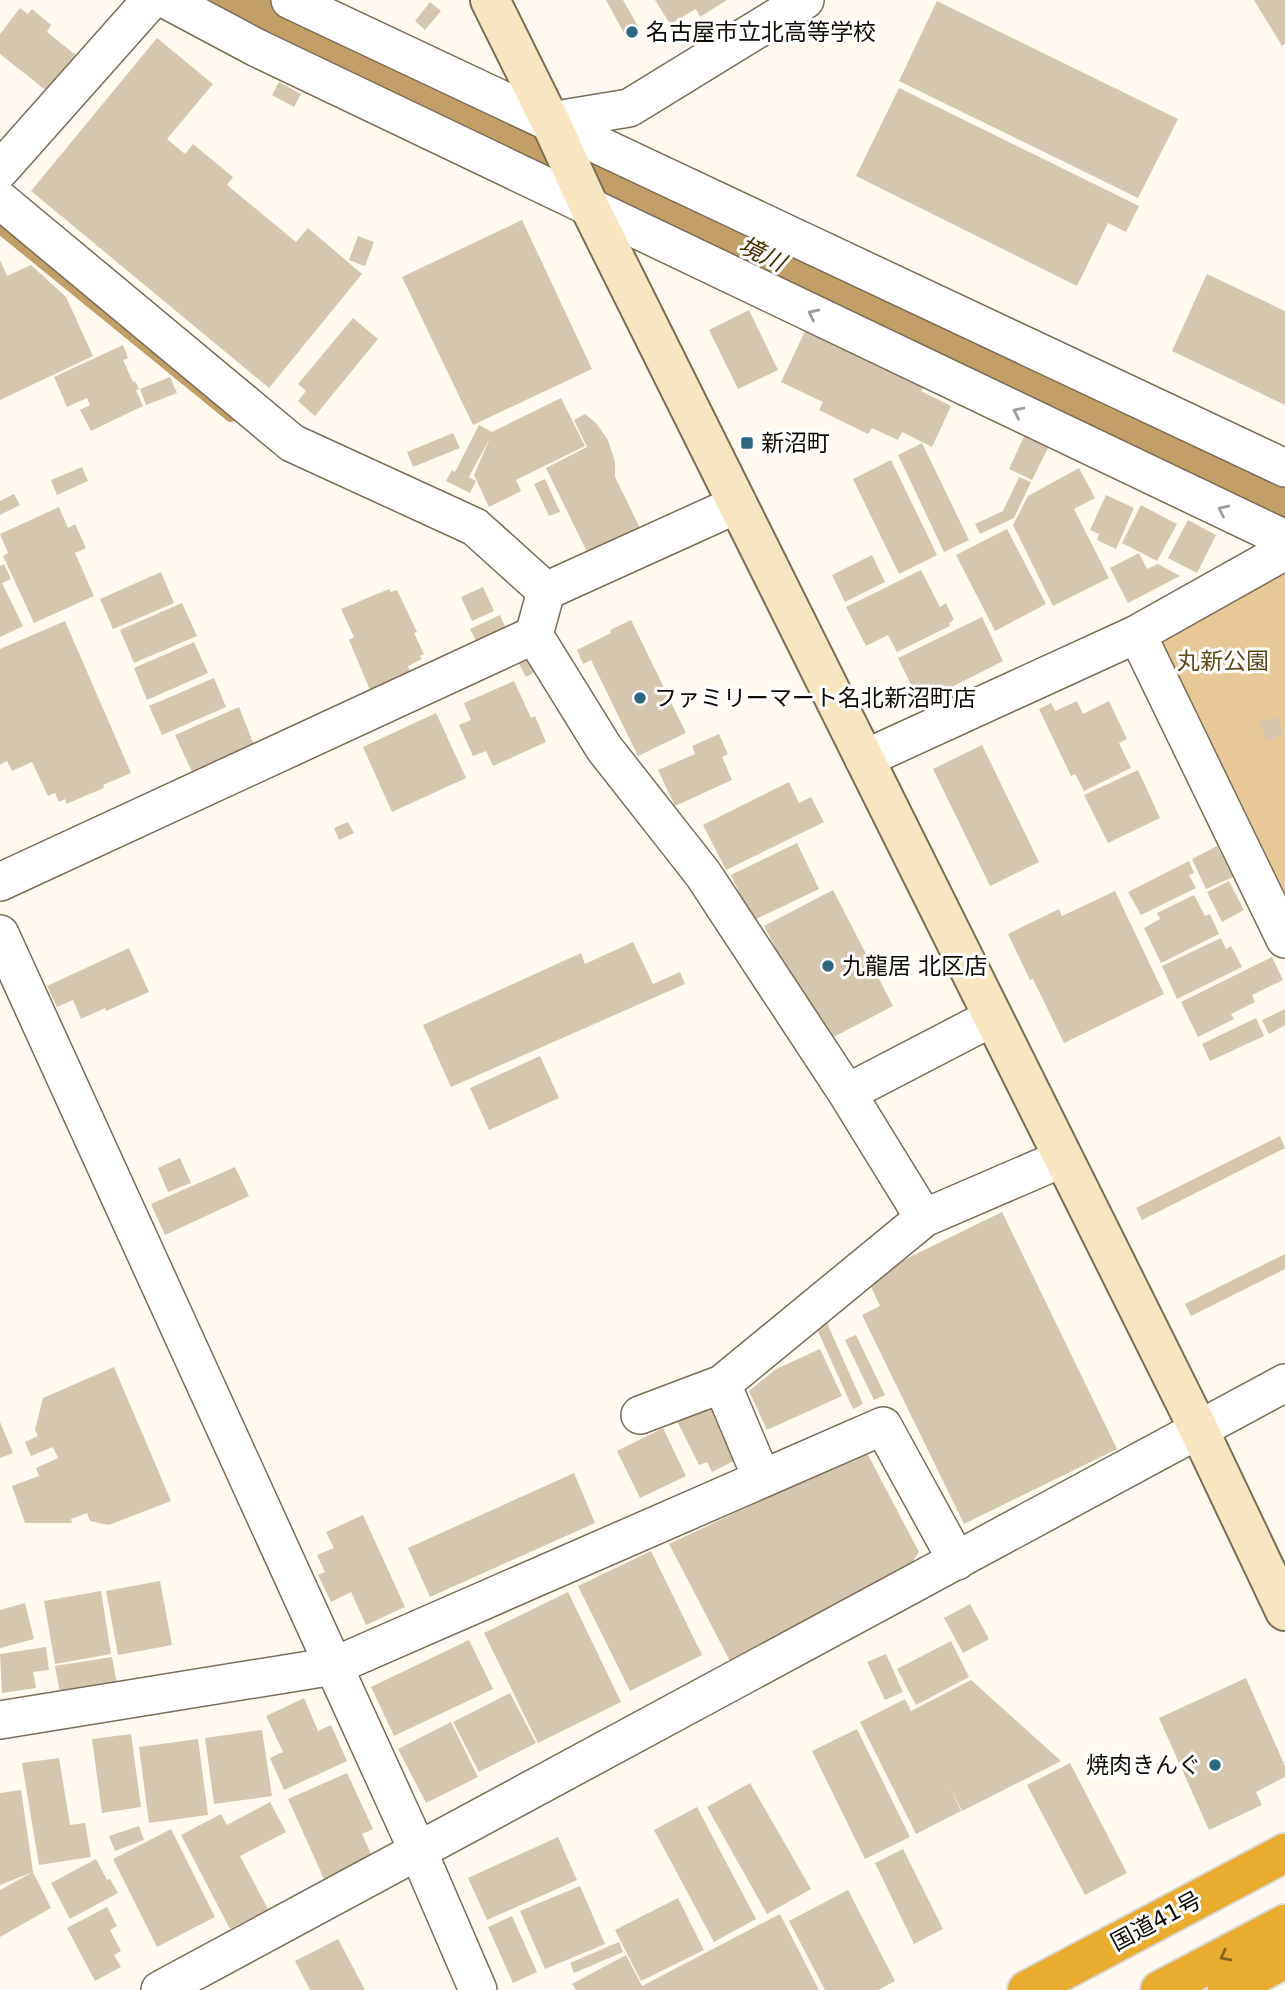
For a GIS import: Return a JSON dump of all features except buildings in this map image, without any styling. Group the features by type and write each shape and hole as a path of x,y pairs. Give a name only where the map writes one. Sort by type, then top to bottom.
{"highway":[{"name":"国道41号","path":"1027,1990 1285,1853"},
{"path":"1073,1990 1285,1878"},
{"path":"1160,1990 1285,1924"},
{"path":"1227,1990 1285,1959"}],"street":[{"path":"0,170 150,0"},
{"path":"167,0 257,48 1285,539"},
{"path":"290,0 553,128 1285,468"},
{"path":"490,0 590,208 1199,1430 1285,1611"},
{"path":"553,128 629,108 805,0"},
{"path":"0,200 292,443 475,527 546,591"},
{"path":"546,591 737,504"},
{"path":"864,759 1137,634 1285,551"},
{"path":"546,591 534,635 604,748 704,874 925,1218"},
{"path":"1137,634 1285,939"},
{"path":"0,882 534,635"},
{"path":"0,934 418,1851 478,1990"},
{"path":"847,1093 993,1017"},
{"path":"640,1415 722,1384 925,1218 1063,1158"},
{"path":"160,1990 1285,1383"},
{"path":"722,1384 762,1479"},
{"path":"0,1720 334,1667 883,1426 957,1561"}],"green space":[{"name":"丸新公園","path":"1285,556 1285,932 1141,634"}],"waterway":[{"name":"境川","path":"240,0 516,137 1285,508"},
{"path":"0,228 231,416"}],"place":[{"name":"名古屋市立北高等学校","path":"632,32"},
{"name":"新沼町","path":"747,443"},
{"name":"ファミリーマート名北新沼町店","path":"640,698"},
{"name":"九龍居 北区店","path":"828,966"},
{"name":"焼肉きんぐ","path":"1215,1765"}]}
